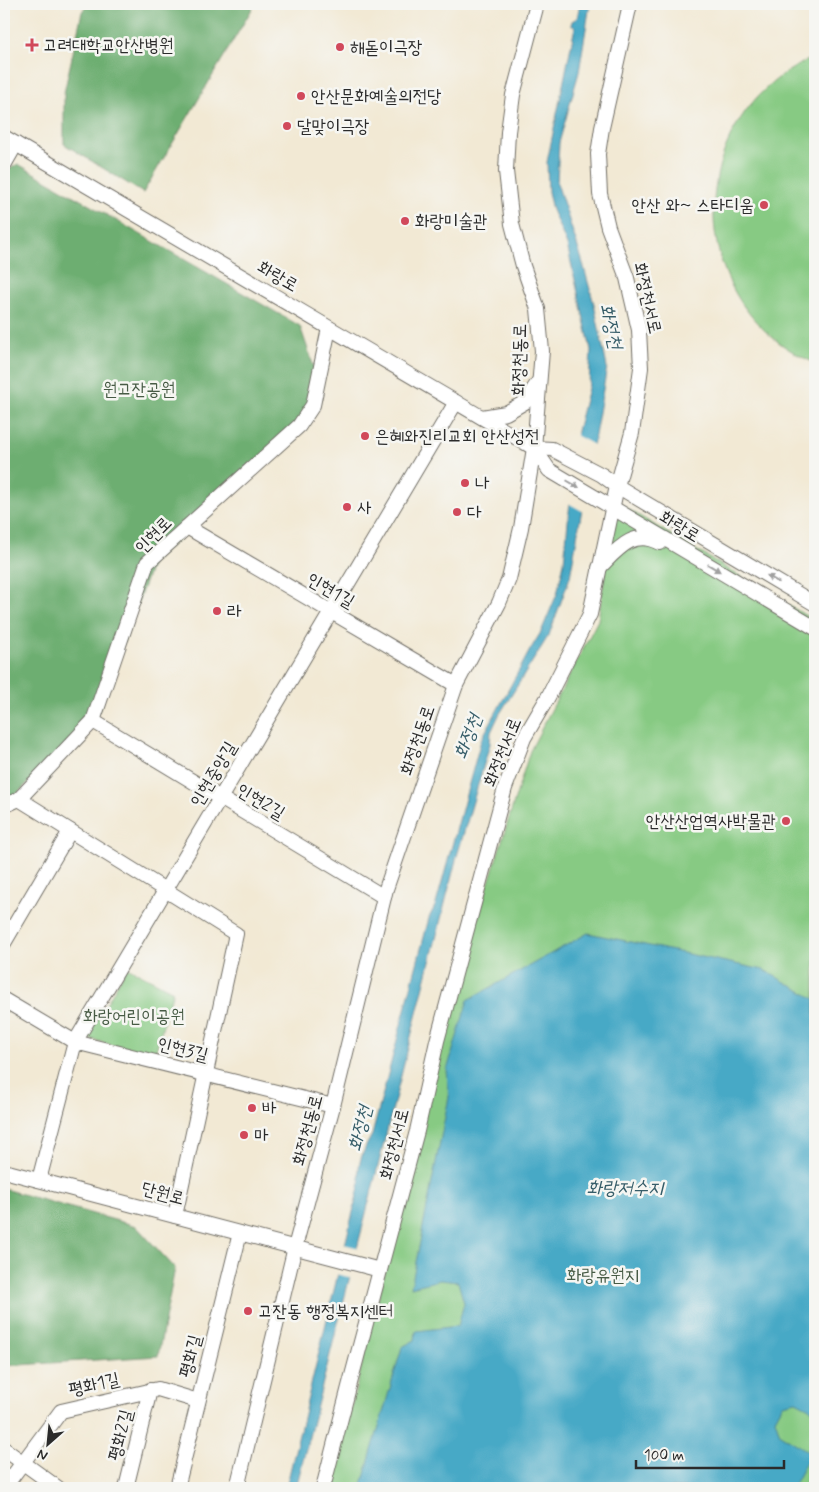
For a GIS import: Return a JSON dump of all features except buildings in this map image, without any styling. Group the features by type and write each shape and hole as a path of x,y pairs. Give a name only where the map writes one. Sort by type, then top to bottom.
{"street":[{"name":"화정천동로","path":"237,1488 295,1247 333,1106 384,897 456,685 500,603 510,579 521,528 534,448 542,351 538,309 523,266 512,224 506,171 508,132 513,95 537,4"},
{"name":"화정천서로","path":"323,1488 375,1268 417,1131 436,1041 505,788 524,738 548,697 590,614 617,486 632,433 641,368 639,330 627,278 608,227 600,194 598,154 602,128 630,4"},
{"path":"4,165 10,140"},
{"name":"화랑로","path":"10,140 534,448 549,470 815,628"},
{"name":"인현로","path":"4,806 19,799 93,721 147,563 299,426 313,405 329,328"},
{"path":"482,417 506,413 525,402 540,380"},
{"name":"인현중앙길","path":"39,1180 75,1042 456,402"},
{"name":"화랑로","path":"534,448 552,449 602,475 617,486 815,604"},
{"name":"인현1길","path":"187,527 456,685"},
{"path":"599,569 623,545 641,537 651,538 670,549 691,554"},
{"name":"인현2길","path":"93,721 384,897"},
{"path":"19,799 236,934 175,1216"},
{"path":"4,943 70,831"},
{"name":"인현3길","path":"4,1000 75,1042 333,1106"},
{"name":"단원로","path":"4,1171 375,1268"},
{"name":"평화길","path":"177,1488 240,1233"},
{"name":"평화1길","path":"4,1488 61,1411 158,1389 198,1402"},
{"name":"평화2길","path":"126,1488 150,1390"},
{"path":"4,1448 58,1488"}],"green space":[{"path":"87,4 255,4 143,193 64,144 64,93 82,12"},
{"name":"안산 와~ 스타디움","path":"815,57 815,363 771,336 739,299 720,256 714,210 720,164 739,121 771,84"},
{"name":"원고잔공원","path":"18,164 300,326 317,376 308,423 152,563 99,711 4,807 4,172"},
{"name":"화랑저수지","path":"616,502 815,621 815,1488 331,1488 457,984 530,751 598,620"},
{"name":"화랑어린이공원","path":"127,967 173,991 154,1057 87,1038"},
{"path":"4,1189 136,1226 175,1268 158,1356 4,1366"}],"water":[{"path":"580,4 590,4 579,72 559,143 557,183 594,304 607,367 570,577 549,635 499,715 491,732 490,744 457,856 296,1488 286,1488 360,1183 359,1164 372,1135 429,918 436,904 481,740 541,632 557,594 564,562 577,431 589,384 591,350 567,245 552,210 548,192 547,162 575,27 571,25 572,21 577,18"},
{"name":"화랑저수지","path":"588,933 764,970 815,999 815,1411 796,1401 783,1404 775,1419 780,1434 811,1453 792,1488 361,1488 402,1347 415,1340 416,1331 458,1326 464,1303 458,1282 440,1280 411,1287 449,1097 447,1070 468,1000"}],"pier":[{"path":"574,434 596,446 584,512 568,503"},
{"path":"343,1244 360,1248 353,1278 335,1274"}],"place":[{"name":"고려대학교안산병원","path":"32,45"},
{"name":"해돋이극장","path":"340,47"},
{"name":"안산문화예술의전당","path":"301,96"},
{"name":"달맞이극장","path":"287,126"},
{"name":"안산 와~ 스타디움","path":"764,205"},
{"name":"화랑미술관","path":"405,221"},
{"name":"은혜와진리교회 안산성전","path":"365,436"},
{"name":"나","path":"465,483"},
{"name":"사","path":"347,507"},
{"name":"다","path":"457,512"},
{"name":"라","path":"217,611"},
{"name":"안산산업역사박물관","path":"786,821"},
{"name":"바","path":"252,1108"},
{"name":"마","path":"244,1135"},
{"name":"고잔동 행정복지센터","path":"248,1311"}],"water label":[{"name":"화정천","path":"612,326"},
{"name":"화정천","path":"467,736"},
{"name":"화정천","path":"359,1128"}],"park label":[{"name":"화랑유원지","path":"603,1275"}]}
